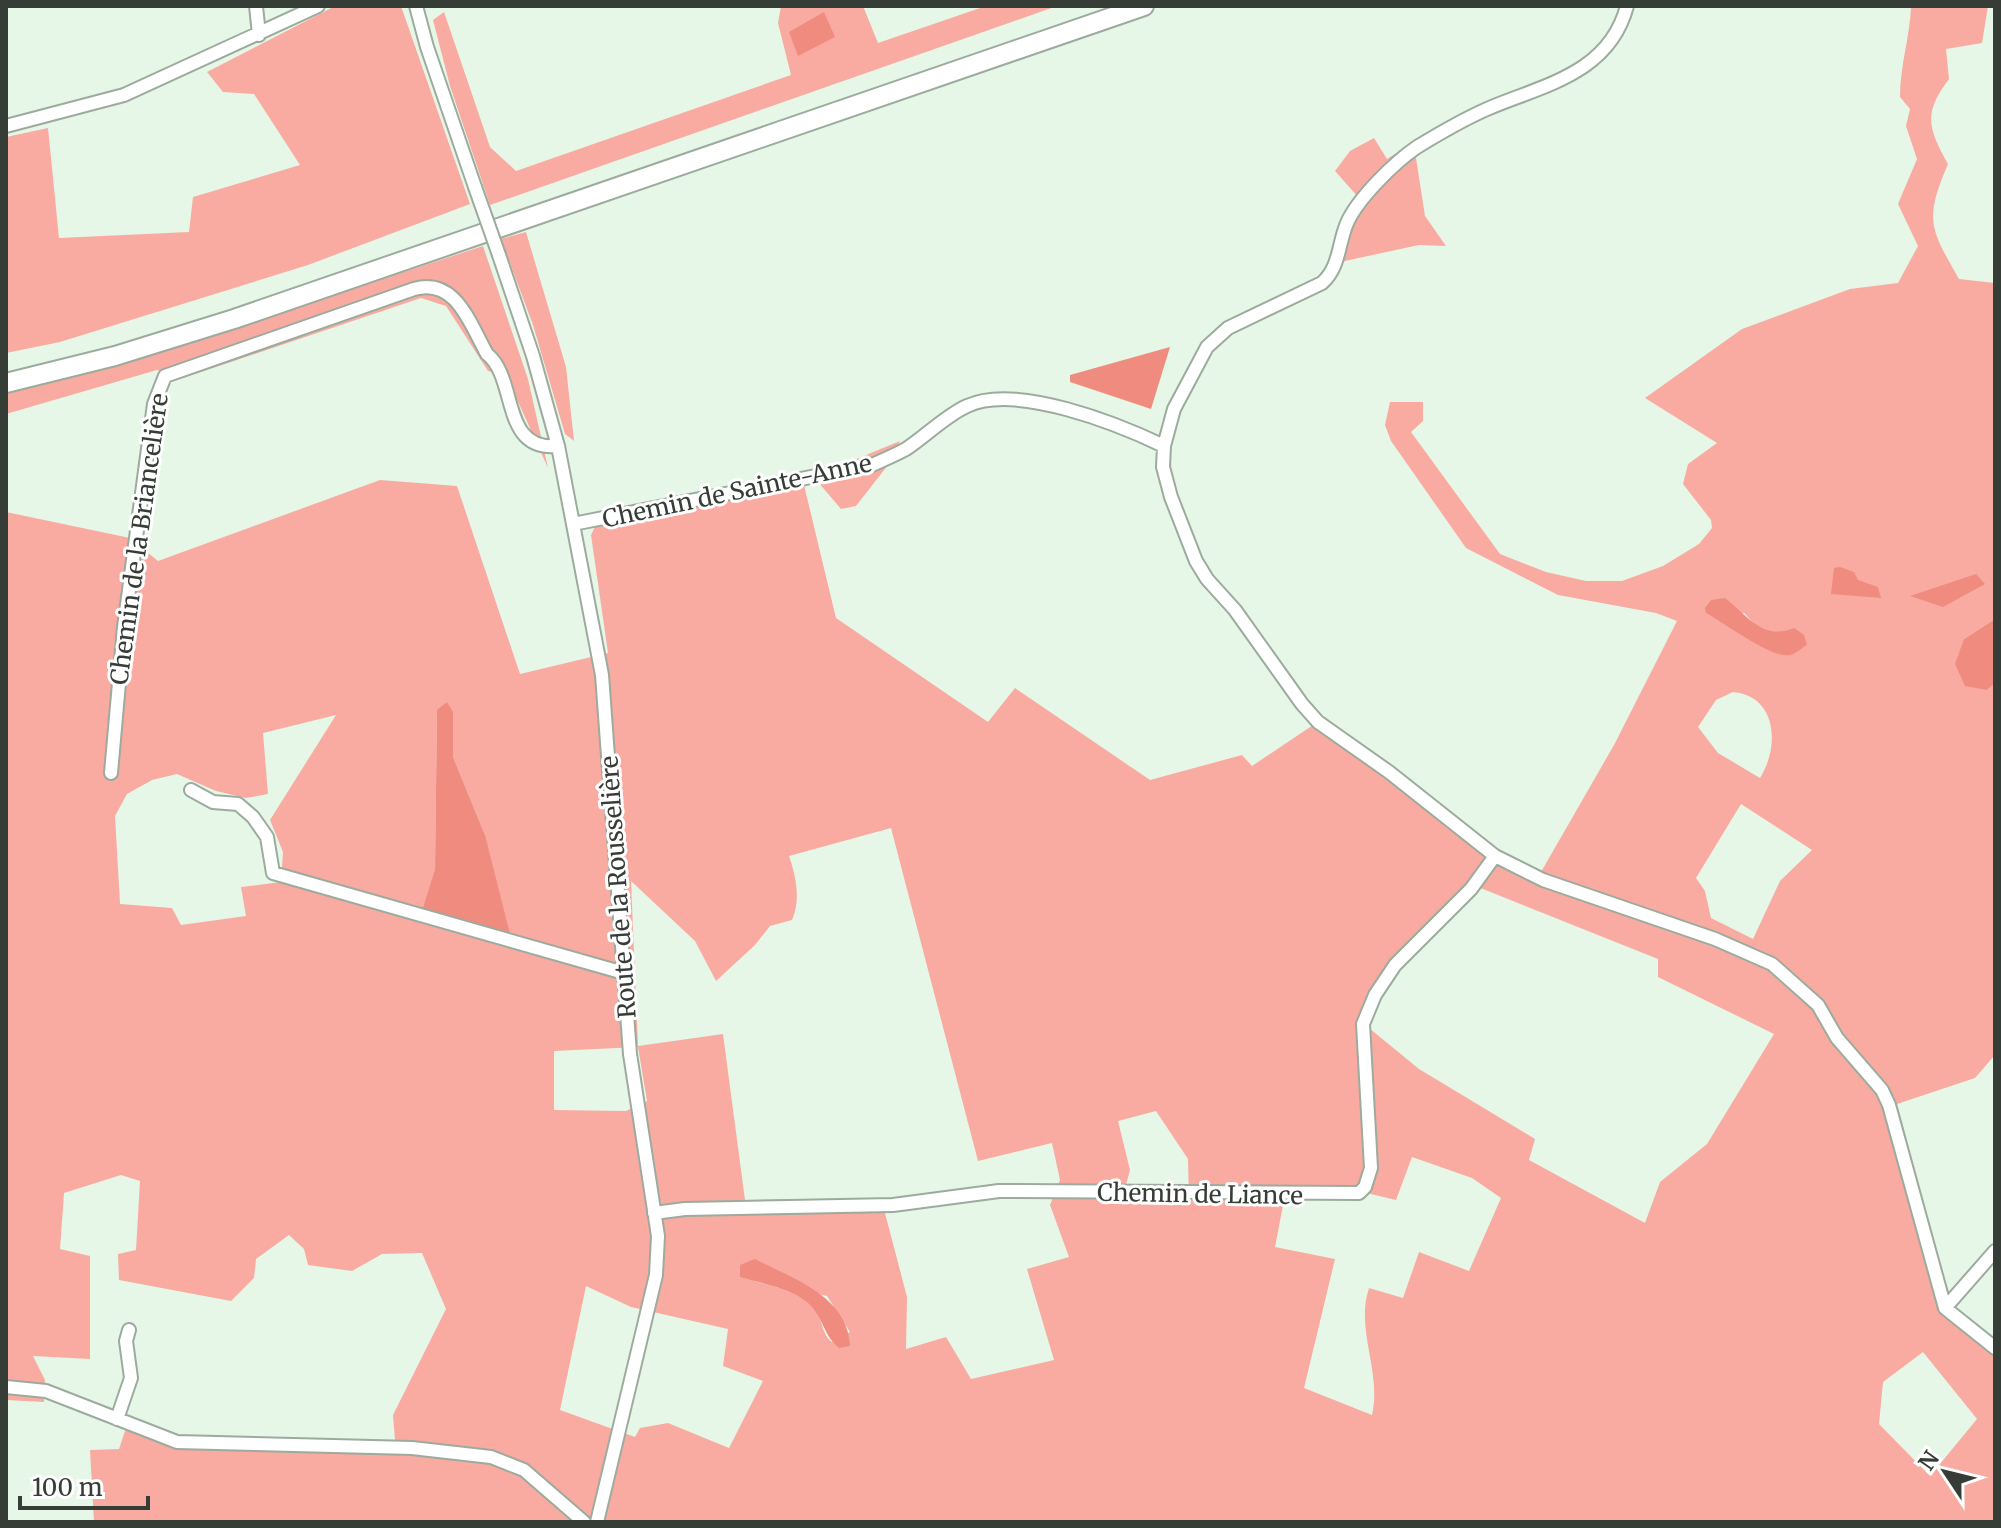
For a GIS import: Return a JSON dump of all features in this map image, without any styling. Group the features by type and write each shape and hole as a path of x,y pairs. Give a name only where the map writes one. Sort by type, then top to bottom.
{"highway":[{"path":"6,371 99,348 223,310 1105,6"},
{"path":"6,383 115,356 212,327 1144,6"}],"street":[{"path":"256,6 259,35"},
{"path":"6,126 124,95 318,6"},
{"name":"Route de la Rousselière","path":"416,6 533,356 558,446 604,697 631,1066 658,1250 656,1275 597,1522"},
{"path":"1627,6 1614,38 1603,53 1580,71 1457,123 1399,160 1349,218 1332,274 1322,283 1228,328 1207,347 1174,409 1164,446 1163,467 1171,497 1196,561 1318,722 1389,772 1495,856 1543,880 1715,939 1772,964 1804,990 1818,1005 1837,1038 1882,1090 1889,1105 1950,1313 1995,1348"},
{"name":"Chemin de la Briancelière","path":"111,773 124,627 154,404 165,376 414,289 435,286 447,291 458,303 487,354 494,360 526,439 534,445 558,446"},
{"name":"Chemin de Sainte-Anne","path":"573,524 872,465 904,450 977,402 1031,403 1081,411 1164,446"},
{"path":"191,790 213,802 238,804 253,817 267,837 273,873 624,973"},
{"name":"Chemin de Liance","path":"654,1213 685,1209 893,1205 999,1191 1359,1193 1365,1187 1371,1168 1363,1024 1375,995 1395,965 1471,889 1495,856"},
{"path":"1950,1313 1995,1251"},
{"path":"117,1419 131,1378 126,1341 129,1330"},
{"path":"6,1387 46,1391 177,1442 371,1446 491,1457 524,1470 584,1522"}],"shaded area":[{"path":"335,6 401,6 470,204 308,265 60,342 6,353 6,137 48,128 59,238 189,232 193,197 300,165 254,94 223,92 207,72"},
{"path":"781,6 863,6 878,43 986,6 1057,6 490,205 450,86 433,20 444,12 490,147 516,171 791,75 778,23"},
{"path":"1911,6 1988,6 1982,43 1946,49 1949,79 1935,102 1931,121 1948,164 1933,212 1936,235 1959,279 1995,283 1995,619 1964,639 1987,690 1995,683 1995,1055 1975,1078 1897,1104 1947,1292 1956,1312 1995,1341 1995,1522 94,1522 90,1450 119,1449 129,1419 176,1437 395,1440 393,1415 446,1309 422,1253 382,1254 352,1271 308,1265 304,1249 289,1235 256,1259 254,1278 231,1301 119,1280 118,1254 136,1250 140,1181 121,1175 64,1193 60,1249 90,1256 90,1359 33,1356 45,1380 44,1402 6,1400 6,512 130,538 158,561 380,480 457,486 520,674 608,653 591,535 600,516 837,467 900,441 888,465 856,506 841,509 818,482 804,485 836,618 988,722 1015,688 1150,780 1242,755 1252,766 1325,717 1501,855 1507,853 1541,872 1614,745 1677,621 1656,613 1558,595 1466,548 1391,441 1385,425 1390,402 1423,402 1423,421 1411,432 1500,554 1546,572 1586,581 1622,581 1663,566 1699,544 1712,528 1711,520 1683,484 1688,464 1717,443 1645,398 1742,329 1850,289 1898,283 1918,246 1898,204 1917,159 1906,126 1910,109 1900,97","holes":["1707,613 1744,613 1759,629 1781,634 1780,654","1733,692 1759,703 1766,713 1772,738 1760,778 1718,753 1698,727 1716,700","437,710 453,712 453,757 485,835 424,908 435,869","336,715 270,820 283,852 281,882 241,887 246,916 181,925 172,908 120,904 115,816 127,794 152,780 177,774 216,791 246,798 268,794 263,733","1741,804 1812,850 1780,881 1753,939 1711,918 1705,891 1696,878","891,828 978,1161 1052,1143 1060,1180 1050,1205 1069,1257 1027,1269 1054,1360 971,1379 946,1337 906,1349 907,1297 885,1213 893,1198 745,1200 723,1034 638,1046 631,881 695,941 716,981 755,945 770,926 792,920 797,896 789,856","1478,887 1658,959 1658,977 1774,1034 1707,1144 1660,1182 1645,1223 1529,1160 1535,1139 1419,1069 1369,1028 1388,988 1430,935","638,1047 647,1101 626,1111 554,1110 554,1051","1156,1111 1188,1159 1189,1197 1123,1196 1130,1170 1118,1121","1412,1157 1472,1178 1501,1198 1469,1271 1419,1252 1403,1298 1369,1288 1365,1320 1374,1383 1372,1415 1304,1388 1335,1259 1275,1247 1286,1190 1354,1190 1396,1200","740,1277 827,1296 850,1332 832,1342 818,1313 808,1302 769,1285","586,1286 631,1307 728,1329 723,1366 763,1381 729,1448 668,1423 640,1428 635,1437 560,1410","1923,1352 1977,1419 1930,1476 1879,1424 1883,1382"]},
{"path":"824,12 835,37 798,56 789,32"},
{"path":"1374,138 1387,159 1408,146 1416,158 1425,216 1446,246 1419,245 1340,262 1359,198 1335,171 1350,151"},
{"path":"526,232 566,367 574,441 565,434 533,325 501,239"},
{"path":"483,246 528,379 548,468 506,375 488,371 446,306 421,298 180,379 157,370 6,414 6,394 154,354"},
{"path":"1170,347 1151,409 1070,382 1070,375"},
{"path":"1834,568 1854,572 1858,580 1878,587 1881,598 1831,594"},
{"path":"1976,574 1985,584 1943,607 1910,596"},
{"path":"1725,598 1765,629 1783,631 1794,628 1804,635 1807,645 1791,655 1772,652 1706,613 1705,608 1711,600"},
{"path":"1995,619 1995,683 1987,690 1965,686 1955,664 1964,639"},
{"path":"447,702 453,712 453,757 485,835 510,934 423,908 435,869 437,710"},
{"path":"755,1259 801,1282 829,1302 840,1314 850,1346 839,1348 834,1344 815,1311 801,1298 740,1277 740,1265"}]}
